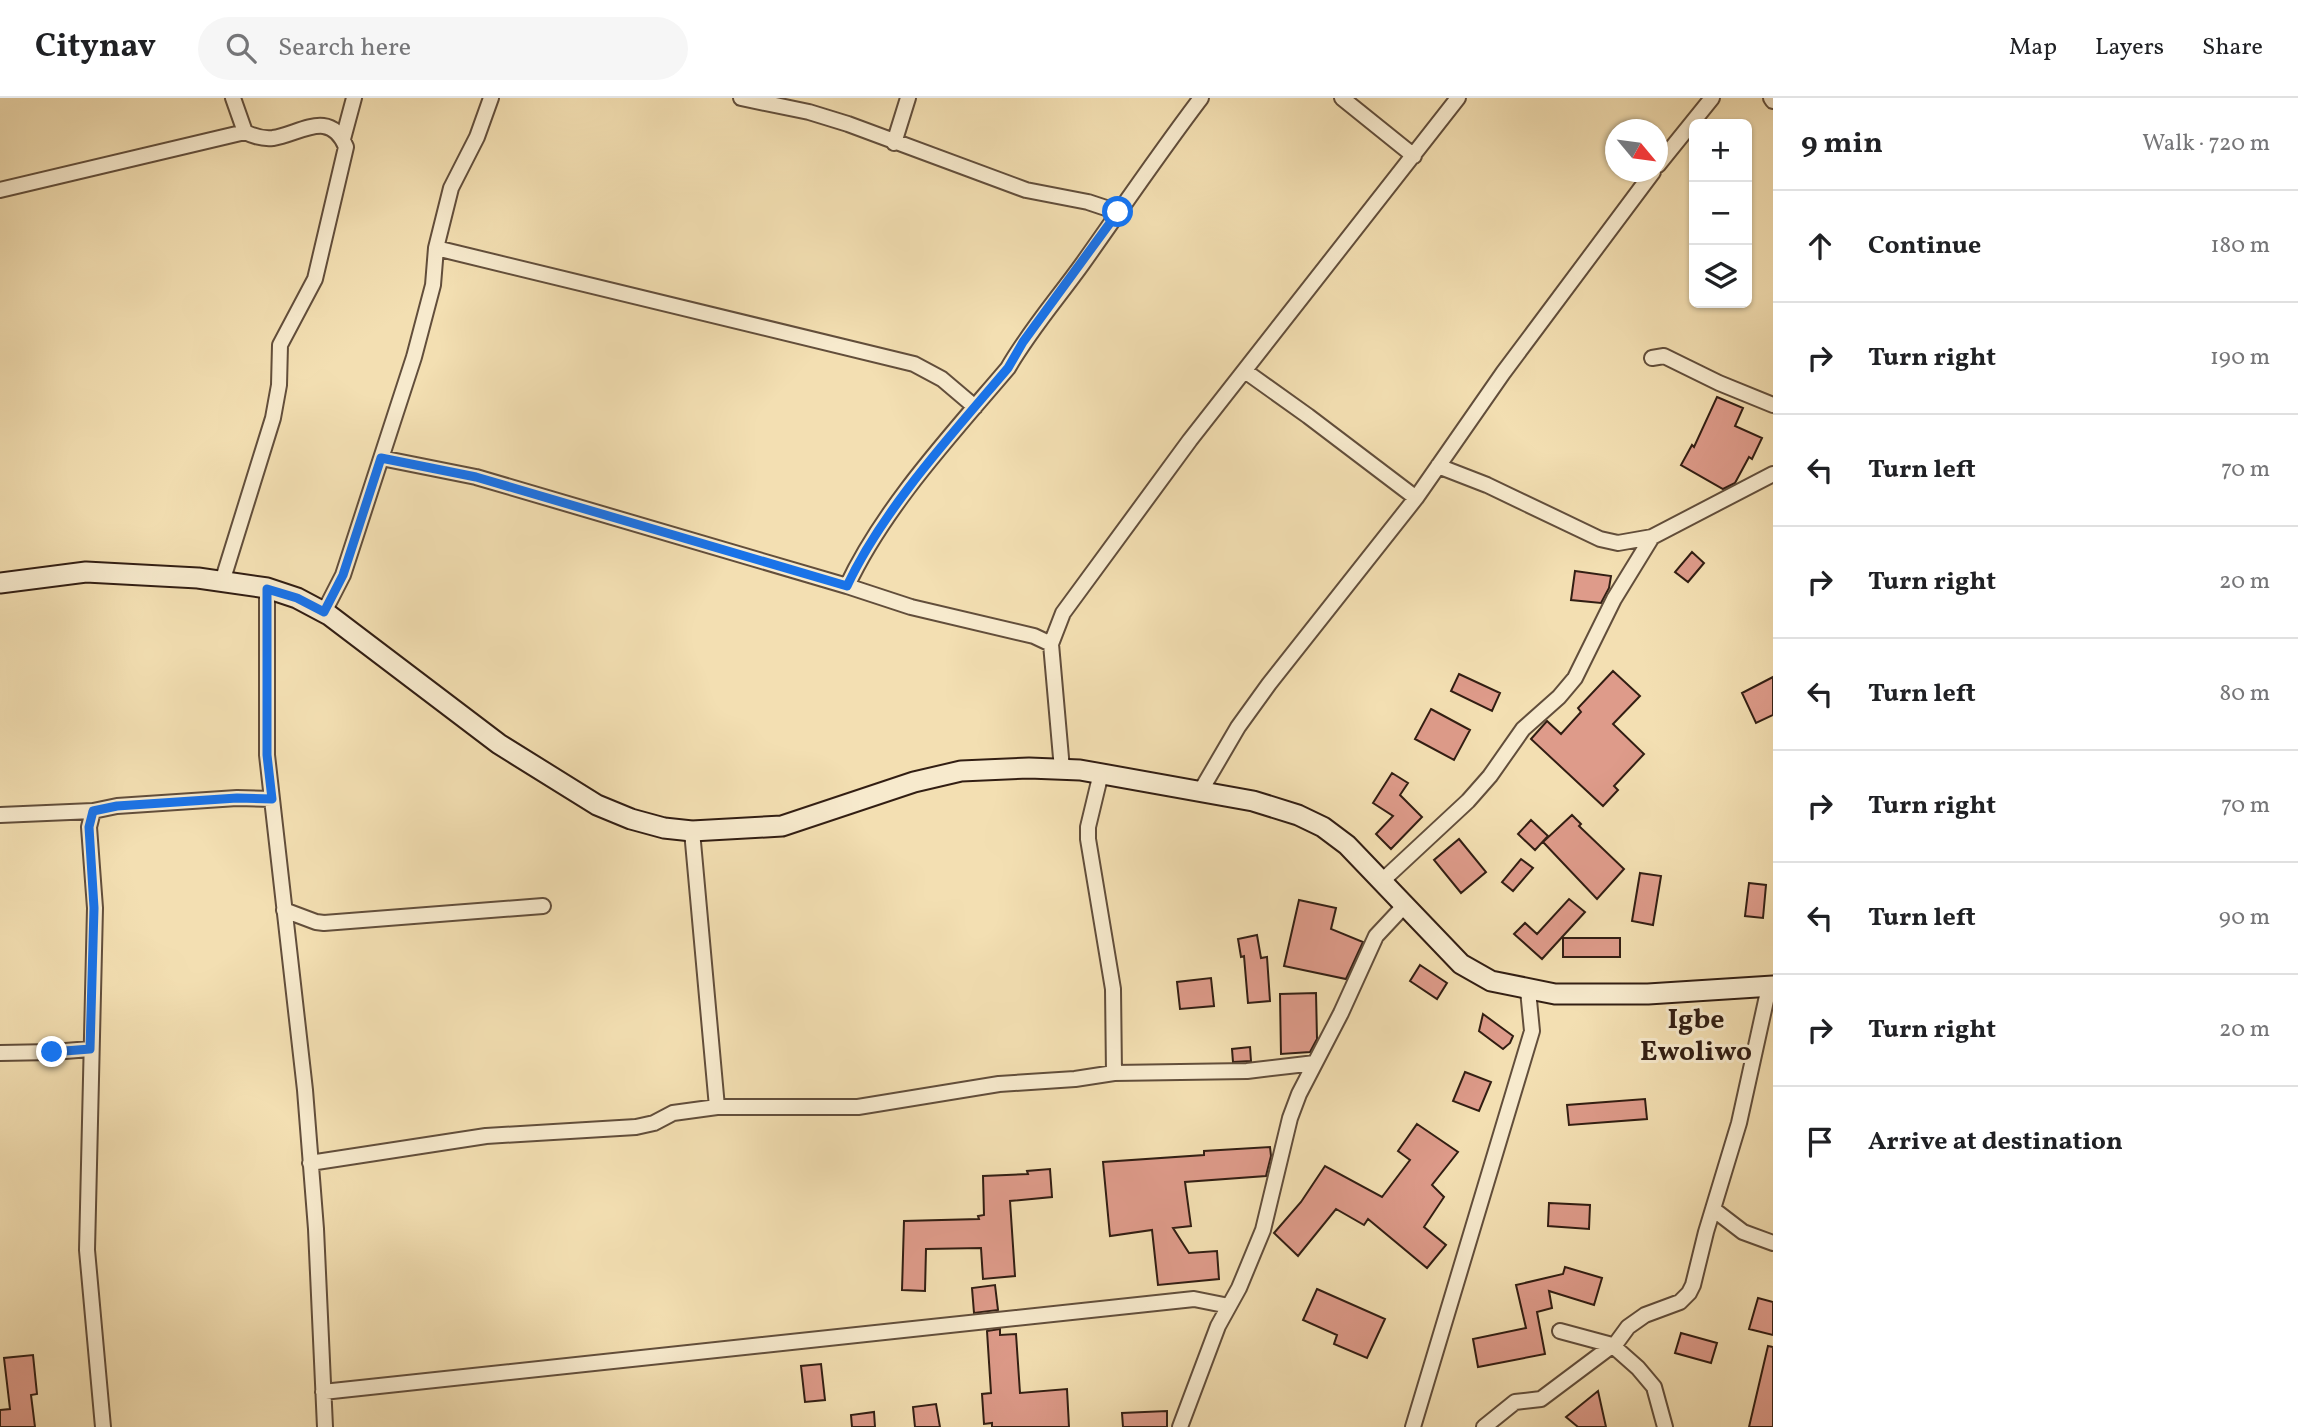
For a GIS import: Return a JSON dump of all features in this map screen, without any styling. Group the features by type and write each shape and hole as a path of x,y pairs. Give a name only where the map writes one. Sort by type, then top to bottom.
{"street":[{"path":"233,98 245,132"},
{"path":"343,139 354,98"},
{"path":"324,612 343,575 414,357 433,285 436,248 451,188 477,137 491,98"},
{"path":"741,98 822,116 1026,190 1088,202 1118,212"},
{"path":"894,143 908,98"},
{"path":"847,586 858,563 887,519 1008,368 1023,342 1201,98"},
{"path":"1342,98 1414,156"},
{"path":"1062,769 1051,644 1063,613 1190,440 1458,98"},
{"path":"1668,152 1712,98"},
{"path":"0,190 245,132 271,138 313,125 325,126 343,139 345,157 314,279 280,345 279,385 273,418 222,582"},
{"path":"1200,792 1238,727 1261,695 1416,498 1503,373 1646,182"},
{"path":"436,248 914,364 942,379 975,407"},
{"path":"1652,358 1664,356 1773,405"},
{"path":"1245,371 1416,498"},
{"path":"381,458 476,477 911,607 1034,636 1051,644"},
{"path":"1438,466 1487,485 1600,539 1618,542 1652,537 1773,474"},
{"path":"1382,881 1468,801 1490,776 1523,729 1559,697 1575,678 1614,599 1652,537"},
{"path":"0,583 86,572 198,578 267,589 297,598 324,612 499,744 597,805 653,825 692,831 782,826 914,782 961,771 1062,769 1101,773 1253,802 1298,815 1323,827 1347,845 1461,964 1491,981 1555,994 1648,994 1771,986 1739,1124 1689,1293 1680,1302 1645,1315 1628,1327 1617,1342 1541,1399 1516,1402 1484,1427"},
{"path":"267,589 267,755 305,1090 316,1229 325,1427"},
{"path":"1101,773 1088,827 1088,839 1113,989 1114,1073"},
{"path":"0,815 93,811 117,806 237,798 272,799"},
{"path":"93,811 89,827 94,908 87,1250 103,1427"},
{"path":"692,831 716,1107"},
{"path":"1180,1427 1218,1326 1239,1288 1263,1230 1290,1118 1299,1094 1376,936 1405,905"},
{"path":"284,910 324,923 543,906"},
{"path":"1413,1427 1532,1031 1528,990"},
{"path":"0,1053 90,1049"},
{"path":"310,1163 486,1136 636,1127 654,1123 673,1114 716,1107 858,1107 999,1084 1074,1079 1114,1073 1247,1071 1315,1063"},
{"path":"1713,1209 1743,1232 1773,1243"},
{"path":"323,1392 1194,1299 1229,1306"},
{"path":"1559,1331 1612,1345 1638,1368 1654,1387 1665,1427"}],"building":[{"path":"1717,397 1743,408 1735,426 1762,438 1752,459 1749,457 1735,483 1723,489 1681,465 1692,445 1694,447"},
{"path":"1692,552 1704,563 1688,582 1675,572"},
{"path":"1575,571 1611,576 1609,588 1601,603 1571,600"},
{"path":"1613,671 1640,696 1613,724 1644,754 1614,786 1618,790 1603,806 1531,739 1547,721 1561,734 1581,712 1578,708"},
{"path":"1459,674 1500,693 1492,711 1451,691"},
{"path":"1773,677 1773,715 1756,723 1742,693"},
{"path":"1431,709 1470,730 1454,760 1415,739"},
{"path":"1392,773 1408,783 1400,795 1422,817 1391,849 1376,834 1393,816 1373,803"},
{"path":"1572,815 1581,824 1579,826 1624,869 1597,899 1543,842"},
{"path":"1531,820 1548,836 1535,850 1518,834"},
{"path":"1459,839 1486,872 1461,893 1434,860"},
{"path":"1521,859 1533,868 1513,891 1502,882"},
{"path":"1640,873 1661,876 1653,925 1632,921"},
{"path":"1749,883 1766,885 1763,918 1745,916"},
{"path":"1569,899 1585,912 1542,959 1514,934 1525,923 1537,934"},
{"path":"1299,900 1336,908 1331,929 1363,942 1346,979 1284,966"},
{"path":"1257,935 1261,958 1267,957 1270,1001 1248,1003 1244,956 1241,957 1238,939"},
{"path":"1563,938 1620,938 1620,957 1563,957"},
{"path":"1420,965 1447,983 1437,999 1410,981"},
{"path":"1211,978 1214,1006 1180,1009 1177,982"},
{"path":"1316,993 1317,1039 1310,1052 1281,1054 1280,994"},
{"path":"1483,1014 1513,1036 1503,1049 1479,1031"},
{"path":"1250,1047 1251,1061 1233,1062 1232,1049"},
{"path":"1465,1072 1491,1082 1479,1111 1453,1101"},
{"path":"1645,1099 1647,1119 1569,1125 1567,1105"},
{"path":"1417,1124 1458,1152 1432,1185 1444,1197 1424,1227 1446,1245 1427,1268 1368,1219 1364,1225 1336,1209 1298,1256 1274,1233 1301,1202 1325,1166 1382,1197 1410,1160 1398,1151"},
{"path":"1270,1147 1271,1156 1266,1176 1185,1182 1191,1226 1173,1228 1189,1253 1217,1251 1219,1279 1158,1285 1152,1230 1110,1236 1103,1162"},
{"path":"1050,1169 1052,1197 1010,1201 1015,1276 983,1279 981,1248 926,1249 925,1291 902,1290 904,1221 979,1219 978,1216 984,1215 983,1176 1028,1174 1027,1171"},
{"path":"1549,1203 1590,1205 1589,1229 1548,1226"},
{"path":"1565,1267 1602,1278 1594,1305 1549,1291 1552,1308 1537,1312 1545,1354 1478,1367 1473,1339 1526,1328 1516,1285 1563,1274"},
{"path":"995,1285 998,1310 974,1313 972,1288"},
{"path":"1317,1289 1385,1319 1367,1358 1334,1344 1337,1335 1303,1320"},
{"path":"1758,1298 1773,1302 1773,1335 1749,1329"},
{"path":"1000,1329 1000,1335 1016,1334 1020,1393 1067,1389 1069,1427 992,1427 992,1423 984,1424 982,1394 991,1393 987,1331"},
{"path":"1681,1333 1717,1343 1711,1363 1675,1353"},
{"path":"1768,1346 1773,1347 1773,1427 1749,1427"},
{"path":"33,1355 37,1394 31,1395 35,1427 0,1427 0,1410 10,1409 4,1358"},
{"path":"821,1364 825,1400 805,1402 801,1366"},
{"path":"1598,1391 1606,1427 1578,1427 1566,1417"},
{"path":"936,1404 940,1427 915,1427 913,1407"},
{"path":"1167,1411 1167,1427 1123,1427 1122,1413"},
{"path":"874,1412 875,1427 852,1427 851,1415"}],"district":[{"name":"Igbe Ewoliwo","path":"1696,1036"}],"route":[{"path":"52,1052 90,1049 94,908 89,827 93,811 117,806 237,798 272,799 267,755 267,589 297,598 324,612 343,575 381,458 476,477 847,586 872,539 1008,368 1023,342 1118,212"}]}
